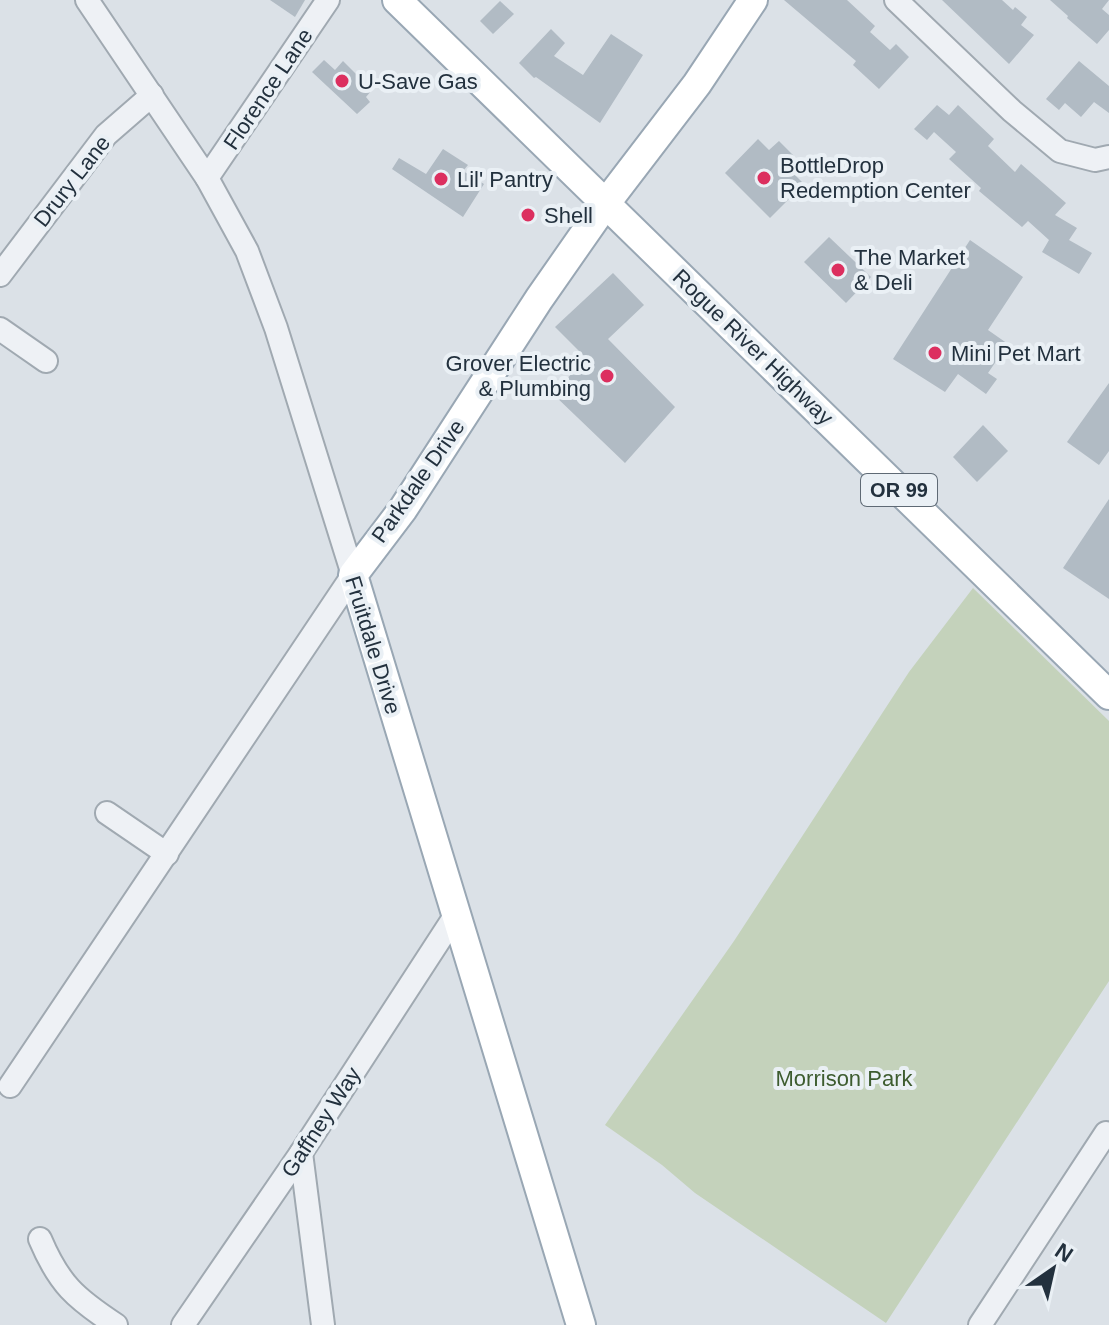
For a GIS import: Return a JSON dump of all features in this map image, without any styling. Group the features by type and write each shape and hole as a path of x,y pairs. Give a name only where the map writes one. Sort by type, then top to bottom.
{"main road":[{"name":"Rogue River Highway","path":"397,0 1109,695"},
{"name":"Parkdale Drive","path":"353,575 403,509 539,299 606,203 697,84 753,0"},
{"name":"Fruitdale Drive","path":"353,575 581,1325"}],"street":[{"name":"Fruitdale Drive","path":"87,0 207,178 247,251 276,328 353,575"},
{"name":"Florence Lane","path":"207,178 328,0"},
{"path":"896,0 1012,111 1060,151 1095,160 1109,157"},
{"name":"Drury Lane","path":"0,275 106,135 152,95"},
{"path":"0,329 46,361"},
{"name":"Parkdale Drive","path":"10,1086 353,575"},
{"path":"107,813 167,854"},
{"name":"Gaffney Way","path":"183,1325 301,1153 455,916"},
{"path":"980,1325 1106,1133"},
{"path":"301,1153 323,1325"},
{"path":"40,1239 52,1269 65,1286 88,1307 116,1325"}],"green space":[{"name":"Morrison Park","path":"973,588 1109,721 1109,981 886,1323 695,1193 662,1165 605,1125 734,941 909,672"}],"building":[{"path":"270,0 305,0 295,17"},
{"path":"784,0 847,0 875,26 870,32 890,50 896,44 909,57 879,89 853,65 856,61"},
{"path":"942,0 1002,0 1027,17 1021,25 1034,35 1009,64"},
{"path":"1050,0 1109,0 1102,9 1109,15 1109,30 1097,44"},
{"path":"500,1 514,14 493,34 480,21"},
{"path":"551,29 565,43 554,56 583,75 611,34 643,55 600,123 534,78 519,63"},
{"name":"U-Save Gas","path":"324,60 335,70 343,61 372,90 366,97 370,102 357,114 312,72"},
{"path":"1079,61 1109,86 1109,113 1094,102 1081,117 1065,103 1059,110 1046,99"},
{"path":"937,105 949,115 958,105 994,139 988,146 1015,172 1021,164 1066,203 1055,215 1077,228 1069,240 1092,253 1079,274 1042,252 1049,240 1028,221 1022,227 979,191 981,188 949,159 956,152 934,132 927,140 914,129"},
{"name":"BottleDrop Redemption Center","path":"758,139 769,150 779,141 794,156 789,160 796,167 792,172 804,184 770,218 725,173"},
{"name":"Lil' Pantry","path":"443,149 468,165 463,171 484,184 463,217 392,169 399,158 426,174"},
{"name":"The Market & Deli","path":"829,237 871,277 846,303 804,262"},
{"path":"970,240 1023,277 988,330 1008,344 988,373 997,379 986,394 958,374 945,392 893,359"},
{"name":"Grover Electric & Plumbing","path":"613,273 644,305 608,339 675,407 625,463 553,394 586,358 555,327"},
{"path":"1109,383 1109,451 1099,465 1067,442"},
{"path":"983,425 1008,451 977,482 953,457"},
{"path":"1109,499 1109,599 1063,568"}],"place":[{"name":"U-Save Gas","path":"342,81"},
{"name":"BottleDrop Redemption Center","path":"764,178"},
{"name":"Lil' Pantry","path":"441,179"},
{"name":"Shell","path":"528,215"},
{"name":"The Market & Deli","path":"838,270"},
{"name":"Mini Pet Mart","path":"935,353"},
{"name":"Grover Electric & Plumbing","path":"607,376"}]}
